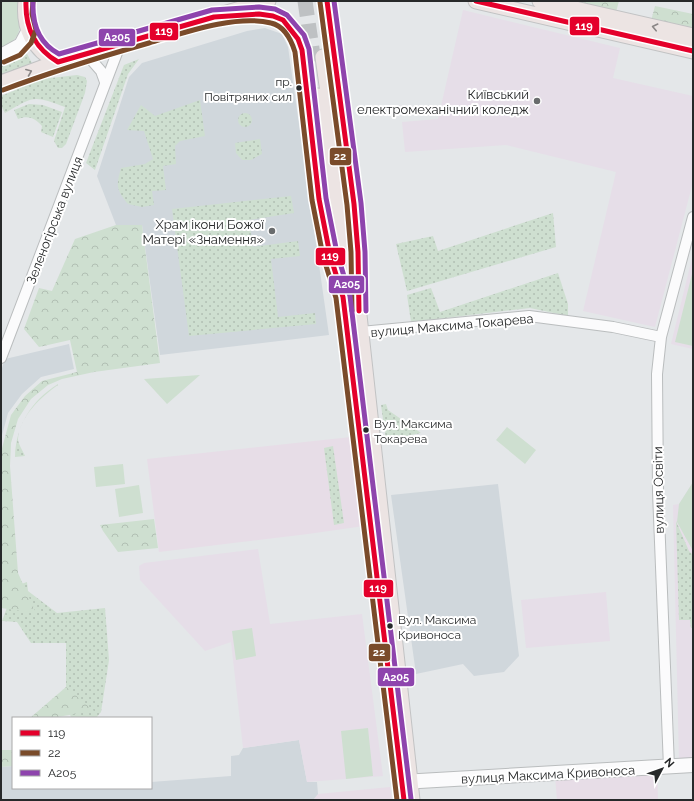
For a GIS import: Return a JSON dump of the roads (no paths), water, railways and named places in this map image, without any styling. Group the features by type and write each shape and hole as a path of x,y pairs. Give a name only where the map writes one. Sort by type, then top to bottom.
{"main road":[{"path":"26,1 25,15 33,42 43,54 58,62"},
{"path":"1,84 58,62 268,1"},
{"path":"327,1 354,204 358,252 350,297"},
{"path":"476,1 693,51"},
{"path":"540,1 693,36"},
{"path":"214,17 259,14 273,16 283,20 298,39 302,50 319,199 330,255 350,297 361,332 406,782 404,800"},
{"path":"318,59 350,297 371,539 406,782 412,800"}],"street":[{"path":"1,56 21,45 29,30"},
{"name":"Зеленогірська вулиця","path":"1,358 120,45"},
{"path":"86,55 103,74 105,82"},
{"name":"вулиця Освіти","path":"669,767 658,492 657,374 661,337 693,217"},
{"name":"вулиця Максима Токарева","path":"361,332 529,316 613,327 661,337"},
{"name":"вулиця Максима Кривоноса","path":"406,782 693,766"}],"tunnel":[{"path":"305,1 314,62"}],"place":[{"name":"пр. Повітряних сил","path":"299,88"},
{"name":"Київський електромеханічний коледж","path":"537,101"},
{"name":"Храм ікони Божої Матері «Знамення»","path":"272,231"},
{"name":"Вул. Максима Токарева","path":"366,430"},
{"name":"Вул. Максима Кривоноса","path":"390,626"}]}
